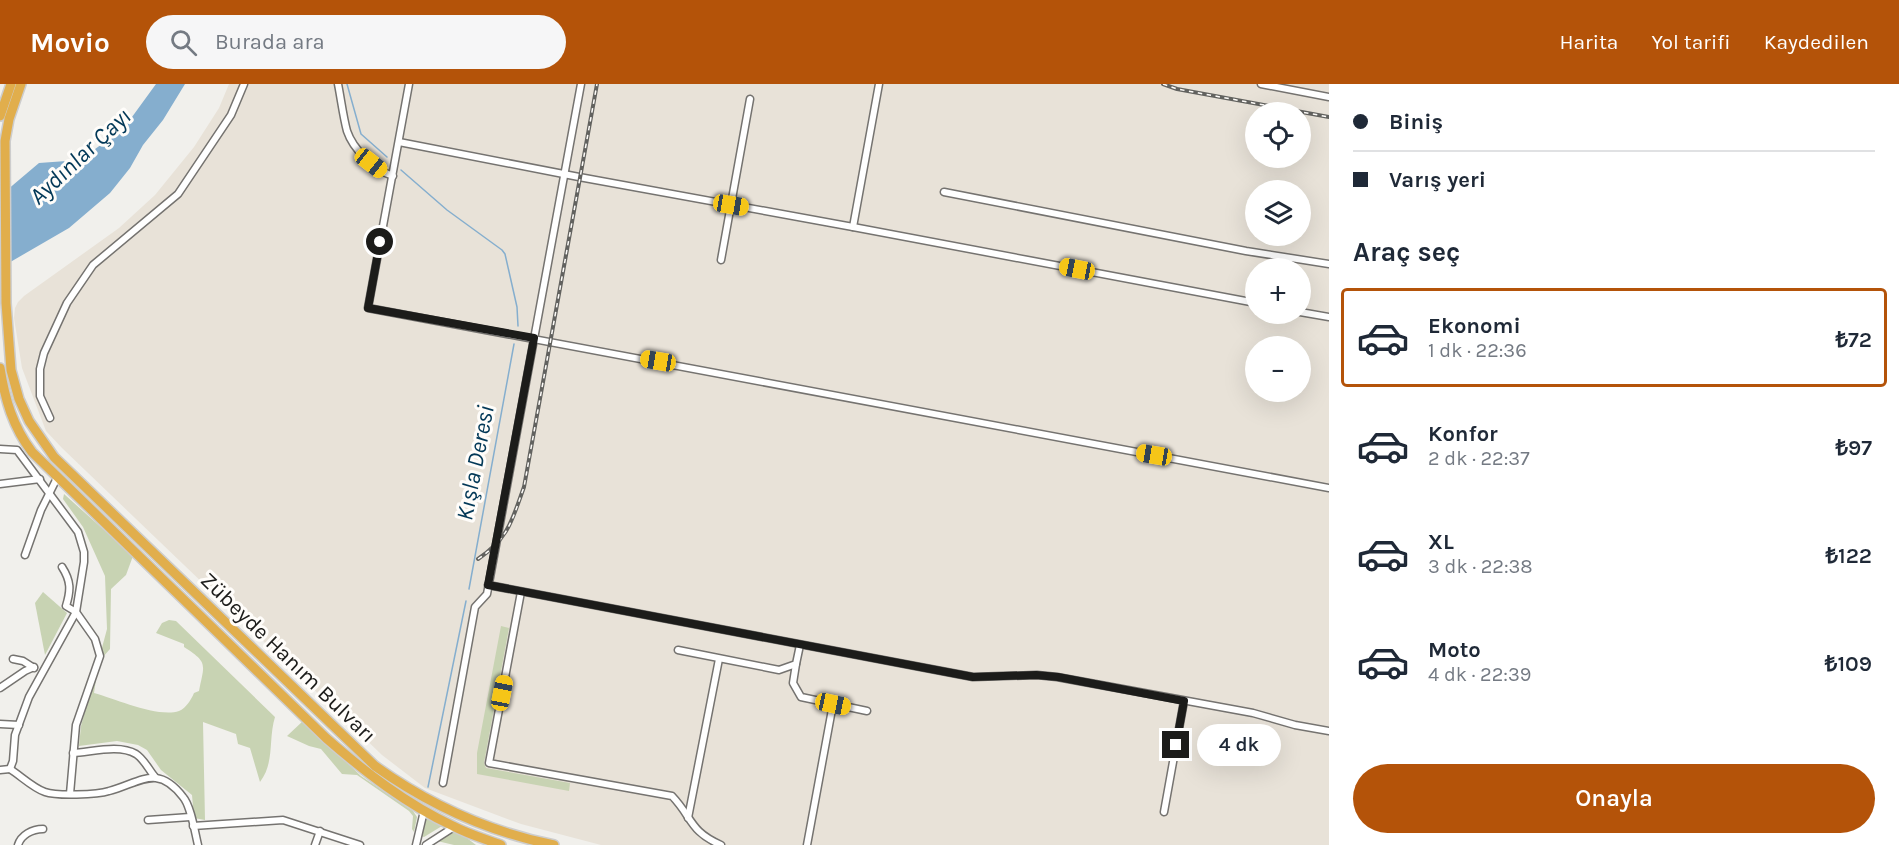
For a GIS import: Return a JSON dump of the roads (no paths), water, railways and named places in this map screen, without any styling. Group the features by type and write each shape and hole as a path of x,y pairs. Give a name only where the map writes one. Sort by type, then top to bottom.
{"highway":[{"path":"0,116 11,84"},
{"name":"Zübeyde Hanım Bulvarı","path":"21,84 9,119 3,164 6,303 11,370 20,399 38,436 63,466 375,766 399,784 464,816 504,832 554,845"},
{"name":"Zübeyde Hanım Bulvarı","path":"0,368 12,420 26,442 57,478 326,738 358,766 424,811 454,827 501,845"},
{"path":"26,442 38,436"}],"street":[{"path":"50,418 40,396 40,369 44,353 67,303 93,266 178,194 231,115 244,84"},
{"path":"338,84 347,132 356,147 376,167 393,176"},
{"path":"409,84 368,308 1329,488"},
{"path":"443,783 475,607 487,594 581,84"},
{"path":"853,227 879,84"},
{"path":"1261,84 1329,97"},
{"path":"722,260 750,99"},
{"path":"399,142 1245,301"},
{"path":"944,192 1246,251 1329,264"},
{"path":"1311,314 1329,317"},
{"path":"18,451 26,442"},
{"path":"2,449 18,451 78,532 84,552 76,612 29,697 15,735 13,761 10,769"},
{"path":"25,555 28,540 57,478"},
{"path":"0,484 40,479"},
{"path":"62,567 68,575 71,589 66,606 76,612 95,639 100,656 76,725 70,794"},
{"path":"488,585 973,677 1047,676 1253,713 1294,725 1329,731"},
{"path":"521,592 489,763 672,796 682,806 693,827 705,837 721,845"},
{"path":"800,645 793,683 801,697 867,711"},
{"path":"678,650 779,670 796,664"},
{"path":"13,659 23,661 42,674"},
{"path":"688,818 719,659"},
{"path":"0,688 25,671 34,668"},
{"path":"1164,812 1184,701"},
{"path":"807,845 833,704"},
{"path":"0,724 19,725"},
{"path":"74,753 121,749 135,753 155,777 169,784 185,798 198,845"},
{"path":"0,770 10,769 45,792 70,794 108,792 141,779 155,777"},
{"path":"416,845 424,811"},
{"path":"148,820 190,817"},
{"path":"193,826 283,820 360,845"},
{"path":"426,845 454,827"},
{"path":"18,845 27,834 35,829 43,829"},
{"path":"315,845 320,831"}],"water":[{"path":"156,84 185,84 130,168 110,193 69,228 0,268 0,196 39,163 80,160 124,128"}],"waterway":[{"name":"Kışla Deresi","path":"347,84 361,134 387,157"},
{"name":"Kışla Deresi","path":"401,170 447,210 502,250 505,254 517,307 518,326"},
{"name":"Kışla Deresi","path":"469,589 514,344"},
{"name":"Kışla Deresi","path":"428,787 466,601"}],"railway":[{"path":"478,559 497,544 503,536 524,487 597,84"},
{"path":"1163,84 1177,89 1329,117"}],"water label":[{"name":"Aydınlar Çayı","path":"80,156"}]}
